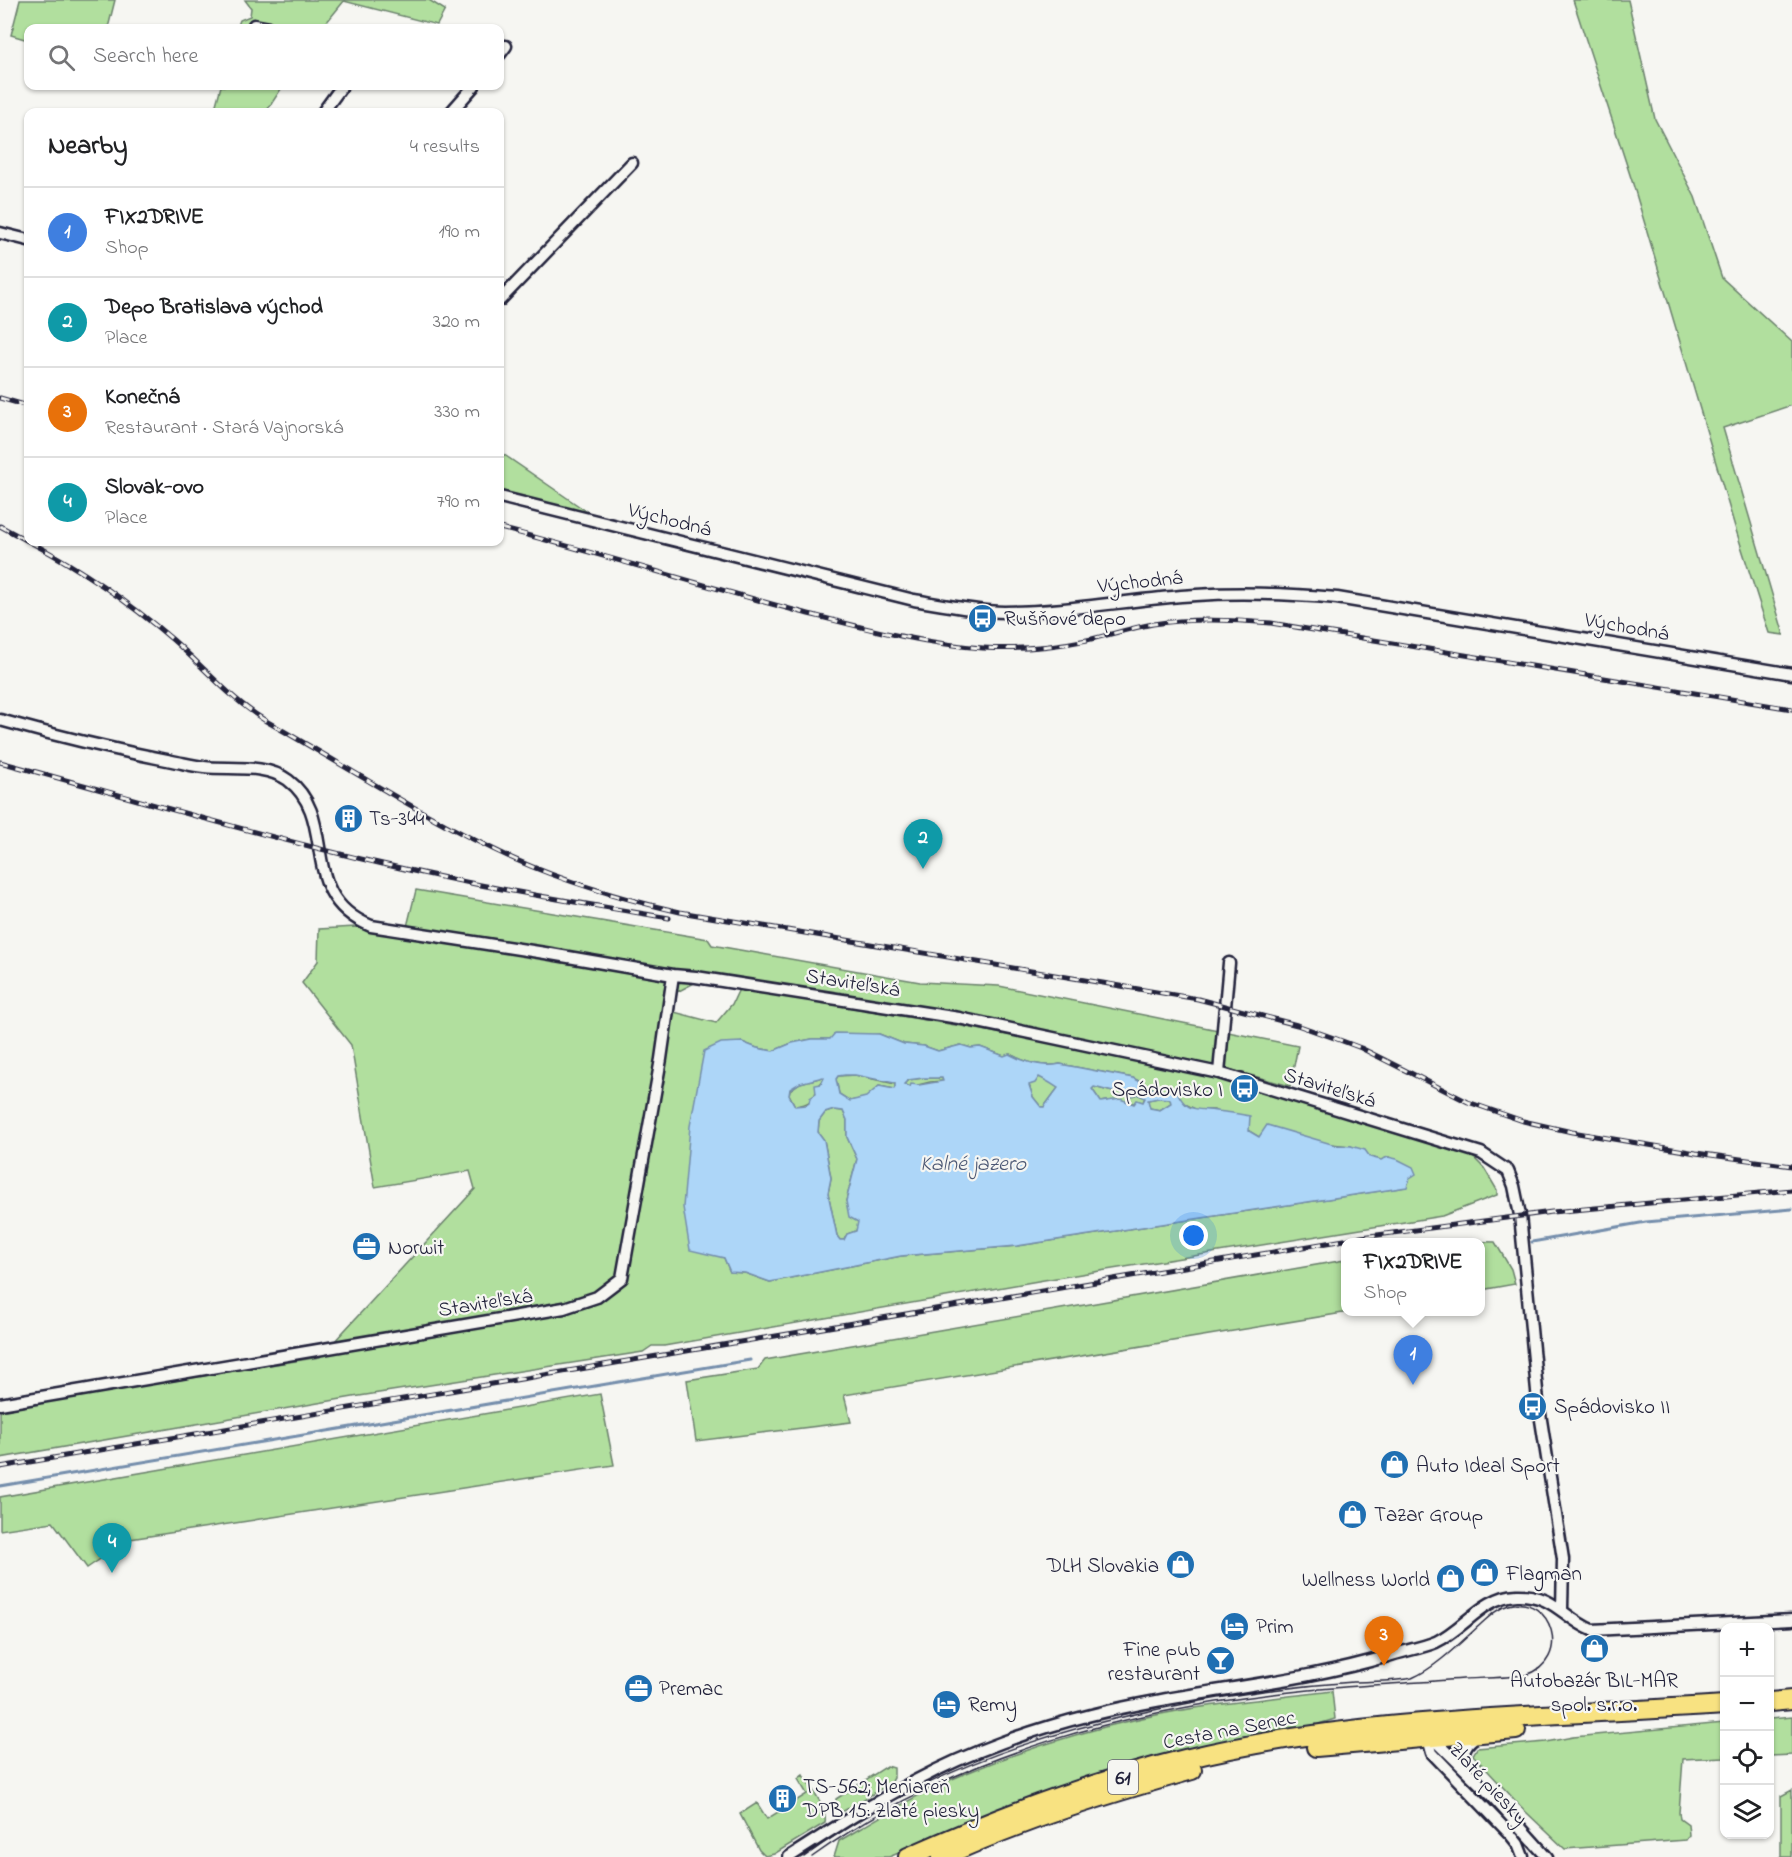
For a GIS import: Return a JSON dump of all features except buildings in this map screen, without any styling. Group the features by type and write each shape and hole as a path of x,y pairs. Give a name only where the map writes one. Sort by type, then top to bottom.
{"main road":[{"path":"1774,1702 1792,1700"},
{"name":"Cesta na Senec","path":"908,1857 1020,1811 1160,1766 1206,1754 1307,1736 1404,1724 1720,1705"},
{"path":"1774,1713 1792,1711"},
{"name":"Cesta na Senec","path":"942,1857 1046,1815 1192,1770 1300,1749 1432,1736 1720,1716"}],"street":[{"path":"326,108 339,90"},
{"path":"455,108 470,90"},
{"path":"504,296 632,163"},
{"path":"0,233 24,239"},
{"name":"Východná","path":"504,498 902,598 948,606 1002,612 1196,595 1267,593 1313,596 1362,601 1792,674"},
{"path":"0,720 170,760 204,767 252,768 272,772 286,779 300,791 307,802 316,832 321,867 333,896 354,920 370,926 673,975"},
{"path":"1219,1073 1229,963"},
{"name":"Staviteľská","path":"0,1404 564,1308 597,1297 622,1278 657,1081 673,975 959,1018 1219,1073 1481,1153 1508,1171 1514,1186 1521,1221 1538,1401 1563,1558 1562,1610"},
{"path":"789,1857 865,1809 920,1778 1025,1734 1128,1706 1293,1678 1376,1659 1435,1642 1490,1603 1509,1596 1534,1596 1544,1599 1562,1610 1577,1624 1592,1630 1792,1620"},
{"name":"Cesta na Senec","path":"1432,1736 1467,1720"},
{"name":"Zlaté piesky","path":"1404,1724 1432,1736 1464,1767 1547,1857"},
{"name":"Zlaté piesky","path":"1464,1767 1462,1756 1465,1747 1484,1732"},
{"name":"Zlaté piesky","path":"1432,1736 1430,1746 1432,1753 1510,1834 1518,1844 1523,1857"}],"green space":[{"path":"20,0 115,0 109,24 24,24 24,39 11,35"},
{"path":"245,0 429,0 445,10 438,24 433,24 344,1 325,24 238,24 240,20 250,16 251,8"},
{"path":"1573,0 1628,0 1655,119 1695,197 1722,278 1792,342 1792,405 1723,428 1784,635 1769,633 1735,527 1633,184"},
{"path":"220,90 280,90 269,108 215,108"},
{"path":"504,455 592,515 504,492"},
{"path":"416,890 708,939 712,945 920,982 999,986 1298,1046 1290,1086 1225,1068 962,1015 696,982 677,992 674,1012 716,1023 732,1004 739,989 961,1026 1127,1058 1221,1080 1471,1155 1484,1168 1497,1190 1497,1195 1442,1216 1044,1280 664,1346 652,1346 643,1352 353,1397 0,1458 0,1409 320,1357 475,1189 470,1171 375,1187 351,1045 302,983 318,961 319,929 356,927 405,935","holes":["879,1034 904,1044 924,1046 938,1051 961,1045 971,1048 980,1047 1004,1056 1010,1054 1034,1063 1060,1064 1133,1078 1158,1091 1177,1091 1181,1102 1197,1110 1214,1110 1259,1137 1351,1146 1370,1157 1381,1160 1389,1157 1406,1187 1017,1246 901,1256 770,1282 745,1273 730,1272 724,1258 742,1042 773,1051 792,1043 812,1039"]},
{"path":"855,1075 895,1084 895,1089 879,1086 866,1098 850,1101 839,1094 836,1079 838,1076"},
{"path":"1039,1077 1058,1088 1044,1107 1041,1107 1033,1097 1029,1085"},
{"path":"825,1078 816,1089 812,1100 795,1106 789,1094 790,1090 800,1083"},
{"path":"942,1078 943,1081 910,1087 904,1084 908,1080"},
{"path":"1094,1087 1145,1097 1143,1102 1137,1103 1101,1102 1092,1089"},
{"path":"1170,1099 1171,1103 1160,1110 1149,1108 1147,1100"},
{"path":"834,1110 843,1111 847,1120 847,1137 857,1159 846,1201 859,1222 856,1231 847,1234 844,1240 840,1240 837,1236 828,1193 831,1178 824,1140 818,1132 819,1121 825,1113"},
{"path":"1485,1242 1495,1242 1511,1269 1515,1284 1485,1289"},
{"path":"1341,1261 1341,1313 844,1395 851,1422 696,1441 687,1380 758,1369 765,1360"},
{"path":"600,1394 614,1465 130,1539 87,1568 53,1522 0,1530 0,1497"},
{"path":"1332,1691 1335,1719 1295,1731 1161,1757 1111,1770 1049,1791 889,1857 834,1857 839,1841 900,1805 964,1774 1029,1750 1097,1729 1165,1713"},
{"path":"1792,1717 1792,1755 1774,1756 1774,1719"},
{"path":"1720,1723 1720,1757 1683,1759 1679,1813 1680,1818 1688,1824 1689,1835 1686,1840 1565,1849 1526,1812 1473,1755 1477,1748 1546,1742 1573,1737"},
{"path":"887,1766 894,1768 894,1778 891,1783 842,1812 837,1808 836,1799"},
{"path":"803,1775 821,1804 825,1823 774,1854 765,1856 759,1850 740,1814 757,1803 767,1819 807,1794 798,1779"},
{"path":"1792,1790 1792,1857 1781,1857 1781,1796"}],"water":[{"name":"Kalné jazero","path":"835,1033 879,1034 904,1044 924,1046 938,1051 961,1045 971,1048 980,1047 1004,1056 1009,1054 1034,1063 1060,1064 1133,1078 1158,1091 1177,1091 1184,1103 1193,1108 1250,1116 1249,1131 1259,1137 1267,1125 1335,1145 1365,1150 1370,1157 1381,1160 1388,1157 1397,1159 1413,1167 1416,1174 1410,1178 1407,1187 1017,1246 901,1256 770,1282 745,1273 730,1272 724,1258 690,1250 683,1207 690,1126 704,1051 721,1043 742,1042 773,1051 792,1043 812,1039 830,1039","holes":["855,1075 895,1083 895,1087 894,1089 879,1086 866,1097 850,1101 839,1094 836,1079 838,1076","1039,1077 1058,1088 1044,1107 1041,1107 1033,1097 1029,1085 1035,1083","824,1078 821,1084 815,1085 816,1094 806,1105 795,1106 789,1095 790,1089 800,1083","942,1078 943,1081 911,1084 910,1087 904,1084 908,1080","1094,1087 1113,1092 1118,1090 1132,1096 1137,1094 1145,1098 1143,1102 1137,1100 1134,1104 1120,1099 1101,1102 1092,1089","1170,1099 1171,1103 1160,1110 1150,1108 1148,1100","834,1110 843,1111 847,1120 847,1137 857,1159 846,1201 849,1217 858,1222 856,1231 847,1234 844,1240 840,1240 837,1236 828,1193 831,1178 824,1140 818,1132 819,1121 825,1113"]}],"waterway":[{"path":"1532,1242 1646,1222 1792,1209"},
{"path":"0,1486 750,1360"}],"tram line":[{"path":"804,1857 856,1822 910,1792 966,1766 1081,1727 1140,1713 1263,1691 1412,1678 1439,1661 1491,1615 1509,1605 1524,1604 1537,1609 1546,1619 1551,1631 1552,1644 1549,1657 1540,1668 1526,1675 1328,1688 1243,1698 1113,1723 1049,1741 987,1763 927,1789 868,1820 812,1857"}],"railway":[{"path":"0,398 24,405"},
{"path":"0,526 24,539"},
{"path":"504,529 805,613 894,635 938,643 996,649 1022,648 1074,642 1168,622 1212,620 1271,623 1792,709"},
{"path":"38,546 86,575 139,612 241,703 266,721 388,793 482,844 534,868 575,883 680,912 1198,999 1297,1025 1361,1048 1468,1102 1523,1121 1572,1132 1696,1153 1792,1166"},
{"path":"0,762 387,865 492,887 669,918"},
{"path":"1356,1238 1552,1212 1792,1190"},
{"path":"0,1467 1341,1241"}],"place":[{"name":"Rušňové depo","path":"983,618"},
{"name":"Ts-344","path":"348,818"},
{"name":"Depo Bratislava východ","path":"923,869"},
{"name":"Spádovisko I","path":"1244,1089"},
{"name":"Norwit","path":"367,1247"},
{"name":"FIX2DRIVE","path":"1413,1385"},
{"name":"Spádovisko II","path":"1533,1406"},
{"name":"Auto Ideal Sport","path":"1395,1465"},
{"name":"Tazar Group","path":"1353,1514"},
{"name":"DLH Slovakia","path":"1180,1565"},
{"name":"Slovak-ovo","path":"112,1573"},
{"name":"Flagman","path":"1485,1573"},
{"name":"Wellness World","path":"1451,1579"},
{"name":"Prim","path":"1235,1626"},
{"name":"Autobazár BIL-MAR spol. s.r.o.","path":"1594,1649"},
{"name":"Fine pub restaurant","path":"1221,1661"},
{"name":"Konečná","path":"1384,1666"},
{"name":"Premac","path":"638,1688"},
{"name":"Remy","path":"947,1704"},
{"name":"TS-562; Meniareň DPB 15: Zlaté piesky","path":"782,1798"}]}
